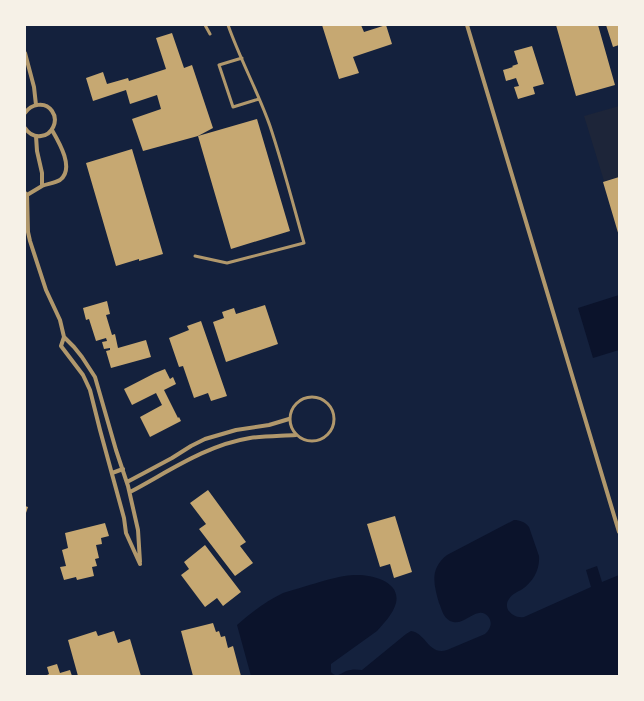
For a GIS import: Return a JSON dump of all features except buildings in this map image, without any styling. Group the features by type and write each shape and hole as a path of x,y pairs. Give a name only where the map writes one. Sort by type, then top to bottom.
{"street":[{"path":"467,25 619,532"},
{"path":"25,53 34,87 36,105"},
{"path":"25,113 36,105 44,106 52,111 55,121 52,130 44,136 36,136 25,130"},
{"path":"52,130 59,142 66,171 63,177 58,181 42,186 26,194 28,232 46,290 60,320 64,337 62,346 83,375 90,390 124,518 126,533 140,564 138,530 130,492 95,378 82,357 64,337"},
{"path":"36,136 37,151 42,173 42,186"},
{"path":"127,482 205,439 236,430 269,425 289,419"},
{"path":"130,492 197,455 219,446 249,438 296,435"},
{"path":"112,473 122,469"}],"lane":[{"path":"206,25 210,34"},
{"path":"195,256 227,263 304,243 270,126 228,25"},
{"path":"242,58 219,65 233,107 259,99"},
{"path":"313,397 326,402 331,408 334,421 332,428 323,439 309,441 296,435 292,430 289,419 294,406 299,401 313,397"}],"shaded area":[{"path":"619,106 619,177 604,181 584,116"},
{"path":"619,295 619,350 593,358 578,308"},
{"path":"514,520 518,520 529,527 539,556 539,561 537,571 529,583 521,590 513,594 507,603 508,610 513,615 524,617 591,587 586,570 597,566 602,582 619,575 619,676 251,676 237,625 259,608 283,593 341,577 361,575 383,580 394,589 396,603 391,615 377,631 331,664 331,672 336,675 348,670 362,670 411,631 420,636 436,650 441,651 447,650 485,634 489,629 491,622 484,613 475,614 458,622 450,621 446,617 439,603 434,578 435,572 441,560 447,555"}]}
